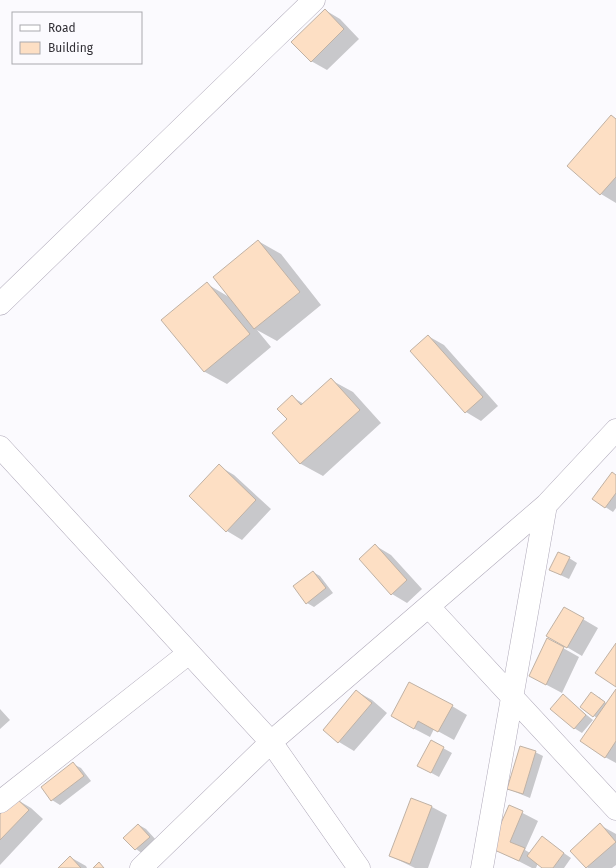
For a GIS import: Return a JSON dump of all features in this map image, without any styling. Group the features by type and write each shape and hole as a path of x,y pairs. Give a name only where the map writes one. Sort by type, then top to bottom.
{"street":[{"path":"0,304 314,0"},
{"path":"141,868 271,742 546,505 616,430"},
{"path":"0,447 271,742 359,868"},
{"path":"482,868 546,505"},
{"path":"429,607 616,810"},
{"path":"0,802 189,653"}],"building":[{"path":"325,9 344,29 311,62 291,42"},
{"path":"611,115 616,119 616,177 600,195 567,166"},
{"path":"258,240 300,292 254,329 213,277"},
{"path":"207,282 250,334 204,372 161,320"},
{"path":"428,335 483,397 465,413 410,351"},
{"path":"331,378 360,410 300,464 272,433 287,419 277,409 292,395 301,405"},
{"path":"219,464 256,500 226,532 189,496"},
{"path":"612,472 616,475 616,493 605,508 592,499"},
{"path":"375,544 407,580 391,595 359,559"},
{"path":"558,552 570,557 561,575 549,570"},
{"path":"313,571 326,588 306,604 293,586"},
{"path":"564,607 584,618 567,648 546,636"},
{"path":"547,638 564,647 546,685 529,676"},
{"path":"616,643 616,687 595,673"},
{"path":"409,682 453,705 438,732 418,721 414,729 391,716"},
{"path":"616,689 616,741 605,758 580,741"},
{"path":"356,690 372,703 338,743 323,730"},
{"path":"591,692 605,702 593,717 580,707"},
{"path":"563,694 586,715 574,729 550,709"},
{"path":"431,740 444,747 431,773 417,766"},
{"path":"520,746 536,751 523,794 507,789"},
{"path":"73,762 84,776 51,801 41,787"},
{"path":"16,798 29,810 0,840 0,814"},
{"path":"411,798 432,806 410,864 389,856"},
{"path":"509,805 523,811 510,842 525,848 519,861 490,848"},
{"path":"600,823 616,842 586,868 570,851"},
{"path":"138,824 150,837 135,850 123,838"},
{"path":"542,836 564,853 553,868 542,868 527,856"},
{"path":"70,856 81,868 58,868"},
{"path":"99,862 104,868 93,868"}]}
